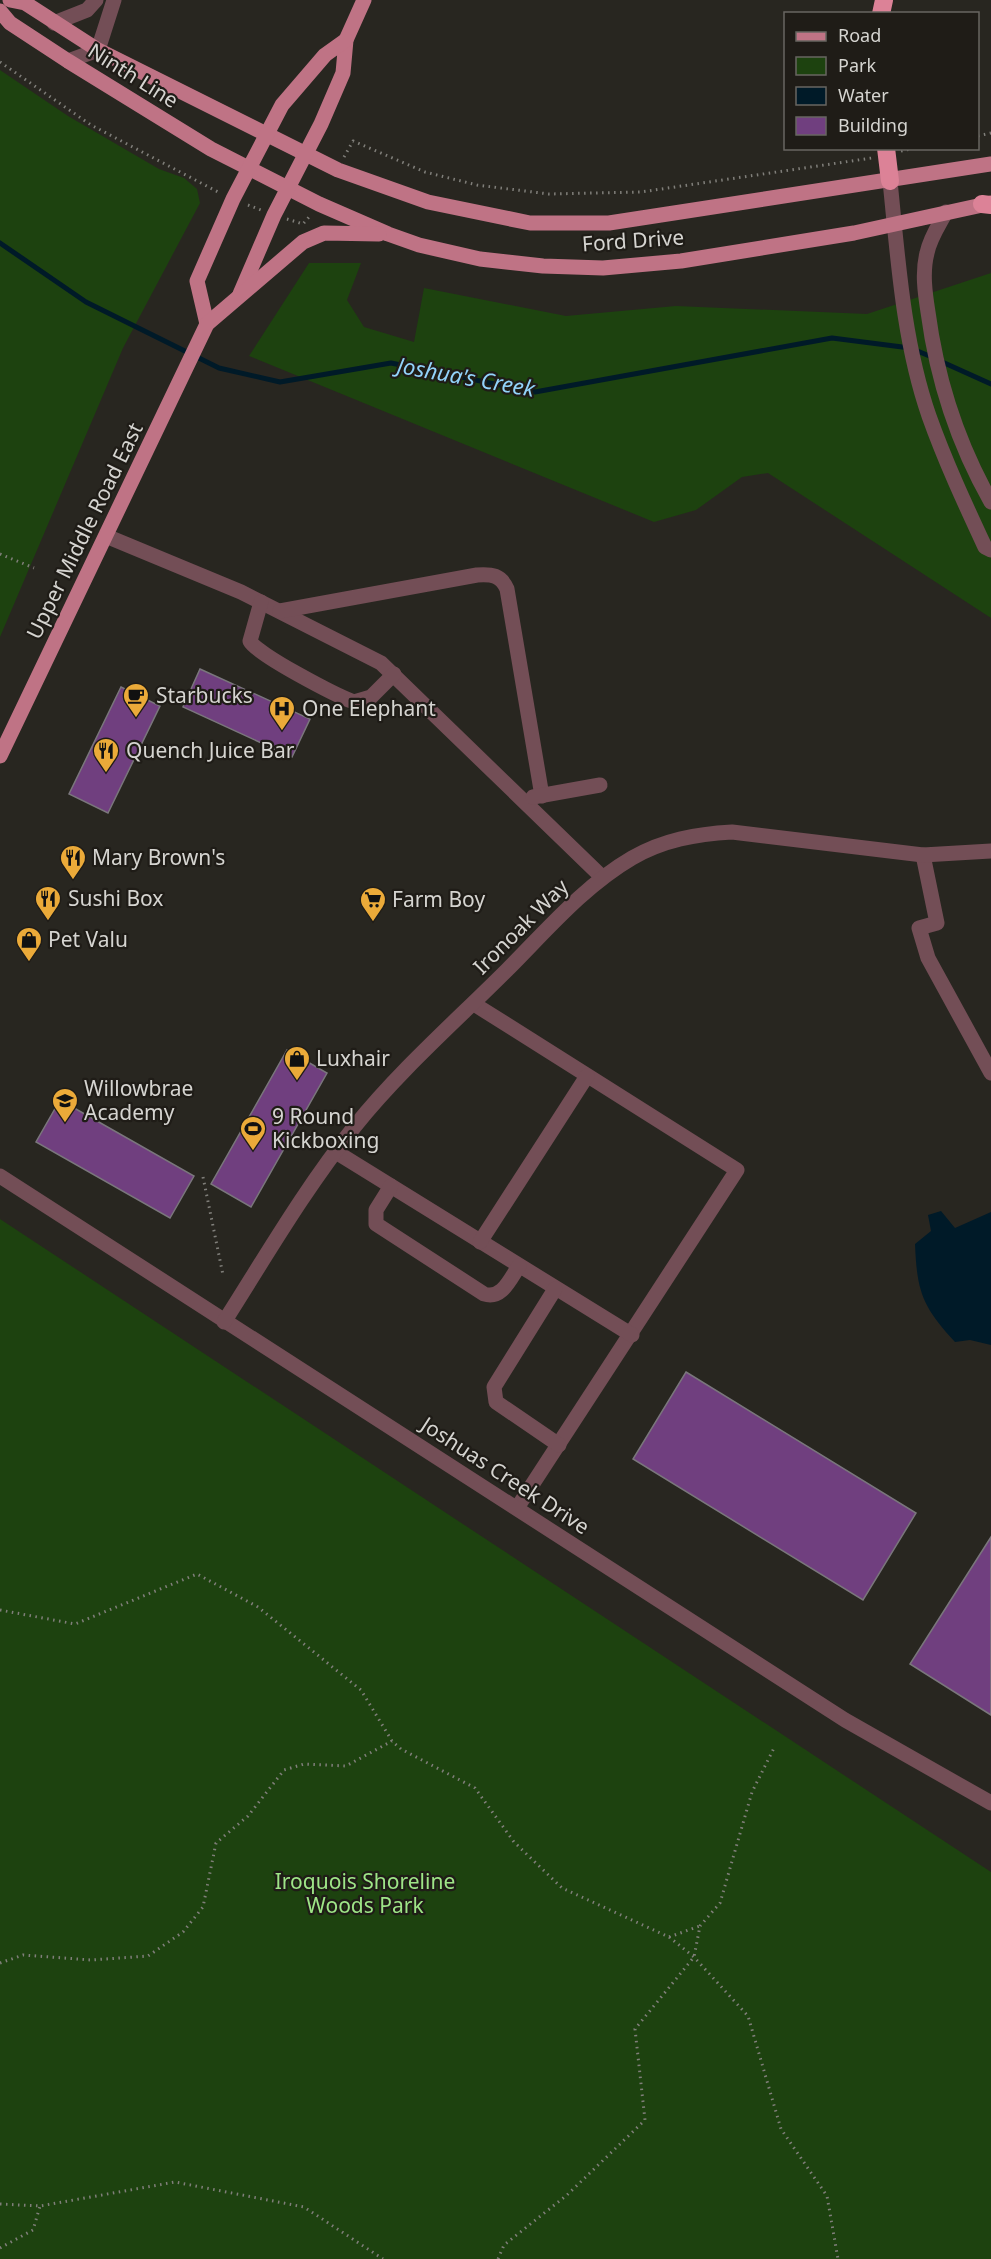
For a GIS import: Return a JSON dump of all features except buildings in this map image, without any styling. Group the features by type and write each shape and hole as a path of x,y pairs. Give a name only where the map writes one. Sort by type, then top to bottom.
{"highway":[{"path":"886,150 890,181"}],"main road":[{"name":"Ninth Line","path":"10,0 24,3 98,50 305,154"},
{"name":"Upper Middle Road East","path":"0,756 205,328 238,299 274,215 343,73 346,39 364,0"},
{"name":"Ninth Line","path":"0,11 10,23 68,61 212,149 288,188"},
{"name":"Upper Middle Road East","path":"205,328 197,281 233,199 282,105 325,55 346,39"},
{"name":"Ford Drive","path":"305,154 338,170 428,202 530,224 609,223 991,164"},
{"name":"Ford Drive","path":"288,188 319,204 419,245 480,259 543,266 603,268 681,261 854,233 988,204"},
{"path":"238,299 303,242 324,232 388,234"}],"street":[{"path":"54,23 87,10 96,0"},
{"path":"68,61 98,50 114,0"},
{"path":"890,181 908,327 928,415 955,483 985,547 991,550"},
{"path":"946,212 930,242 924,276 931,336 950,412 971,466 991,501"},
{"path":"106,536 280,611 356,648 394,674 602,877"},
{"path":"280,611 477,574 497,576 504,581 507,589 542,796"},
{"path":"261,602 250,641 253,647 275,661 354,702 371,697 394,674"},
{"path":"521,799 600,785"},
{"name":"Ironoak Way","path":"224,1322 355,1125 393,1084 602,877 633,857 671,841 700,834 732,832 923,855 991,851"},
{"path":"923,855 937,923 919,928 928,958 991,1073"},
{"path":"474,1004 737,1170 517,1509"},
{"path":"480,1242 587,1076"},
{"path":"336,1152 632,1335"},
{"name":"Joshuas Creek Drive","path":"0,1176 845,1719 991,1803"},
{"path":"391,1186 376,1210 376,1224 484,1294 490,1296 500,1293 519,1266"},
{"path":"555,1289 494,1387 493,1395 496,1402 559,1445"}],"path":[{"path":"0,62 91,125 165,166 233,199 303,224 319,204"},
{"path":"338,170 353,141 426,172 477,185 549,194 641,192 847,163"},
{"path":"0,554 34,568"},
{"path":"204,1178 223,1275"},
{"path":"0,1610 75,1624 197,1574 258,1607 361,1690 392,1741 475,1788 514,1842 562,1888 669,1937 694,1958 748,2016 781,2129 827,2196 838,2259"},
{"path":"0,1963 23,1955 91,1960 148,1956 183,1932 203,1907 216,1843 248,1816 284,1770 304,1764 346,1766 392,1741"},
{"path":"669,1937 700,1926 720,1903 752,1792 774,1748"},
{"path":"498,2259 504,2245 567,2195 645,2120 636,2029 694,1958 700,1926"},
{"path":"0,2204 40,2206 174,2182 304,2207 383,2259"},
{"path":"0,2248 33,2230 40,2206"}],"green space":[{"path":"0,70 68,116 159,169 184,178 197,189 200,203 123,348 0,637"},
{"path":"309,263 361,263 347,300 364,327 414,342 424,288 566,316 676,306 867,314 991,273 991,618 768,473 742,477 696,510 654,522 249,356"},
{"name":"Iroquois Shoreline Woods Park","path":"0,1219 991,1872 991,2259 0,2259"}],"water":[{"path":"941,1211 955,1228 991,1212 991,1345 970,1340 955,1342 935,1318 923,1297 917,1274 915,1244 931,1231 928,1215"}],"waterway":[{"name":"Joshua's Creek","path":"0,243 86,302 219,368 280,382 391,363 535,392 832,338 910,348 932,357"},
{"name":"Joshua's Creek","path":"940,361 991,384"}],"place":[{"name":"Starbucks","path":"136,719"},
{"name":"One Elephant","path":"282,732"},
{"name":"Quench Juice Bar","path":"106,774"},
{"name":"Mary Brown's","path":"73,881"},
{"name":"Sushi Box","path":"48,922"},
{"name":"Farm Boy","path":"373,923"},
{"name":"Pet Valu","path":"29,963"},
{"name":"Luxhair","path":"297,1082"},
{"name":"Willowbrae Academy","path":"65,1124"},
{"name":"9 Round Kickboxing","path":"253,1152"}]}
